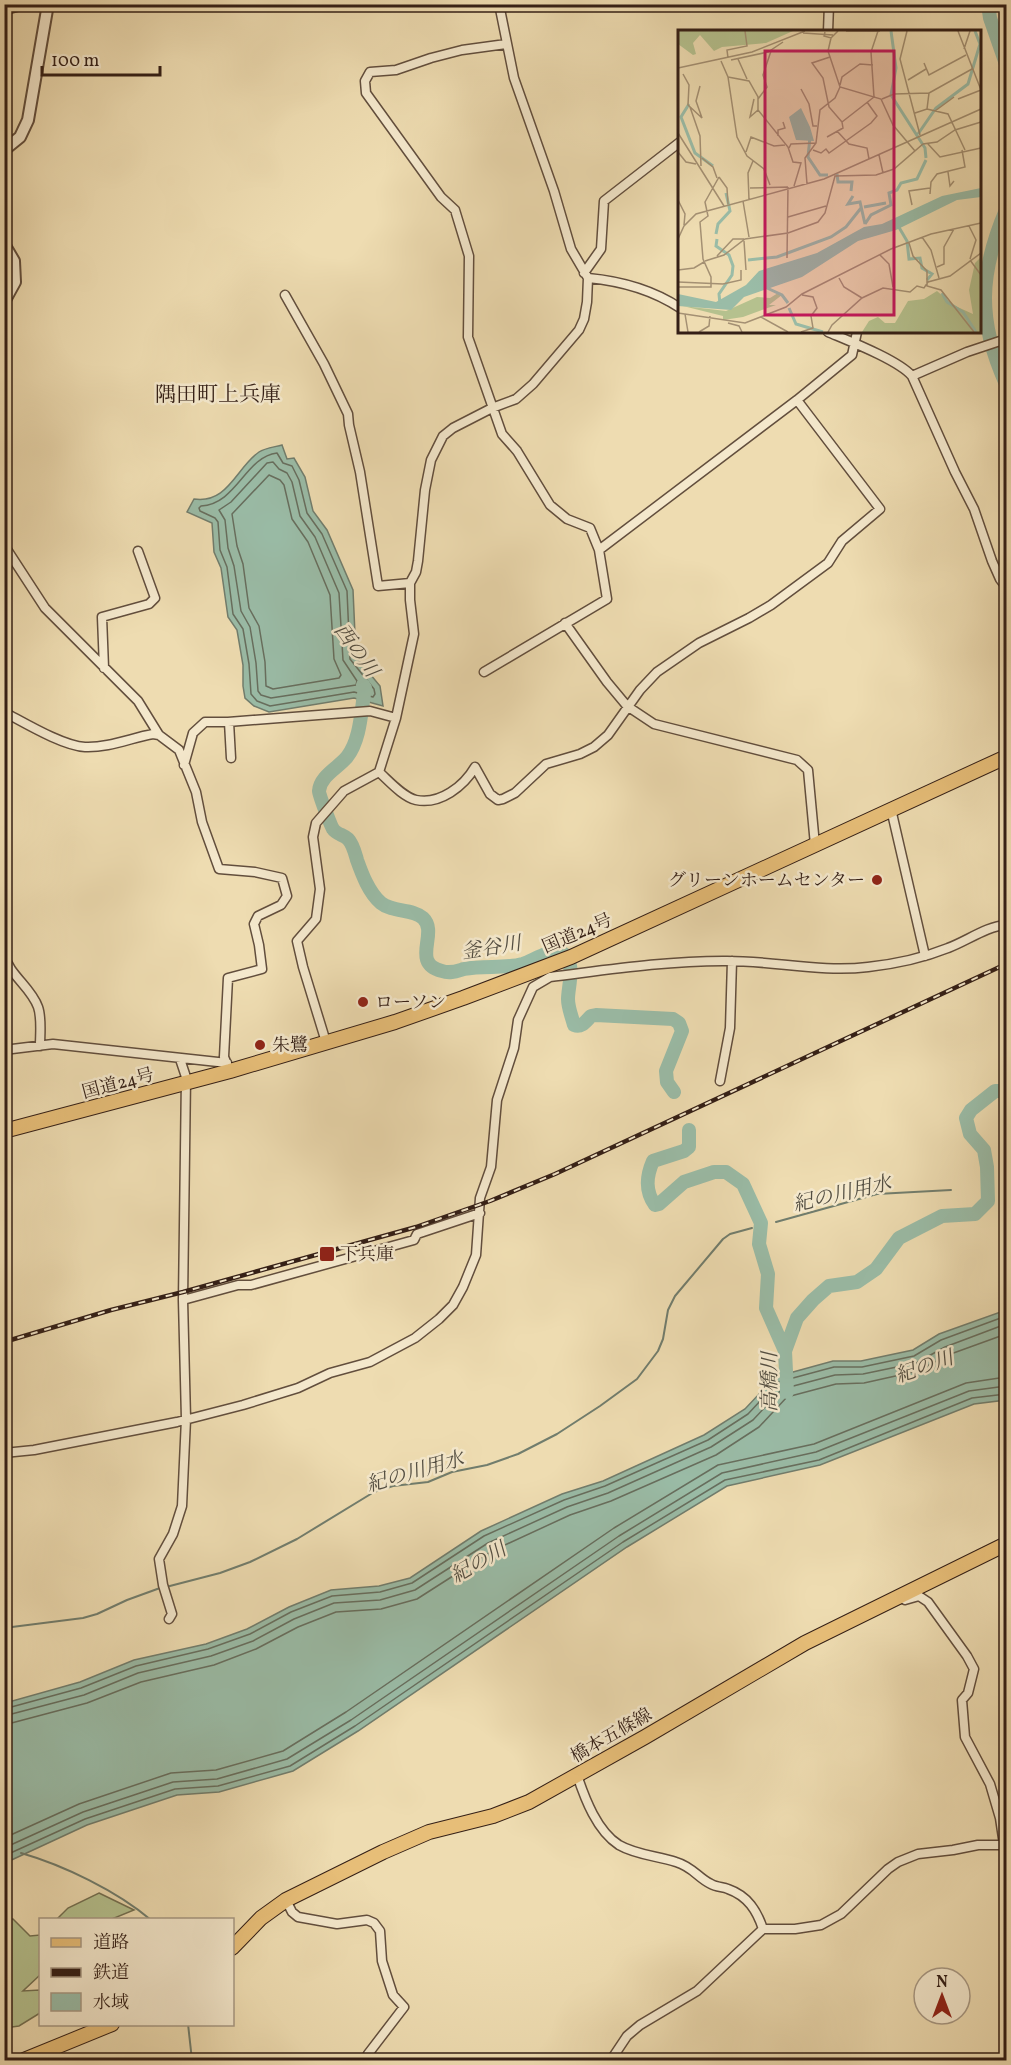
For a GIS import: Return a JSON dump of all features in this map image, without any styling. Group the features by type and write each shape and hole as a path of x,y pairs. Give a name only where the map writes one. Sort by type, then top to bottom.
{"main road":[{"name":"国道24号","path":"4,1131 185,1083 229,1067 395,1022 453,1002 565,959 1006,757"},
{"name":"橋本五條線","path":"234,1946 261,1918 286,1900 429,1832 512,1810 805,1643 1006,1544"},
{"path":"24,2061 110,2026"}],"street":[{"path":"4,9 21,4"},
{"path":"4,150 20,137 28,120 48,4"},
{"path":"499,4 514,78 554,191 571,249 586,275 641,289 664,298 678,307"},
{"path":"828,30 829,4"},
{"path":"484,672 607,599 599,550 590,528 567,519 550,505 517,451 502,435 468,337 469,256 455,210 441,197 366,93 365,81 370,72 396,70 462,50 506,44"},
{"path":"326,1042 297,941 316,919 320,890 313,837 316,823 344,791 379,772 396,718 414,634 410,583 416,572 418,561 425,490 431,460 443,436 453,428 492,408 516,399 525,392 579,330 584,319 586,275 601,249 604,201 678,144"},
{"path":"4,244 14,261 15,282 4,302"},
{"path":"285,295 324,364 348,414 348,425 360,472 378,586 410,583"},
{"path":"830,333 908,371 912,376 974,509 992,561 1006,587"},
{"path":"599,550 797,400 852,355 857,333"},
{"path":"912,376 967,352 1006,339"},
{"path":"379,772 402,792 416,800 435,799 454,790 475,767 490,794 498,800 503,799 515,793 546,764 580,754 594,747 608,735 627,706 651,678 677,656 756,614 828,563 842,541 879,509 797,400"},
{"path":"4,545 45,608 138,701 159,735 179,750 196,792 202,822 219,869 255,872 282,878 286,896 281,905 258,916 254,924 262,969 228,978 224,1057 229,1067"},
{"path":"105,668 102,617 149,604 155,598 138,551"},
{"path":"566,624 627,706 654,724 797,760 808,770 815,845"},
{"path":"184,765 193,733 205,722 370,711 396,718"},
{"path":"4,712 70,744 84,747 103,746 142,736 159,735"},
{"path":"229,722 231,758"},
{"path":"891,809 925,956"},
{"path":"4,1453 34,1450 186,1419 298,1388 330,1373 370,1362 415,1338 453,1305 476,1255 480,1198 491,1167 497,1100 514,1048 518,1020 533,987 550,977 691,961 732,961 816,968 868,967 925,956 963,942 996,926 1006,925"},
{"path":"4,954 9,966 27,988 38,1007 40,1046"},
{"path":"720,1081 730,1028 732,961"},
{"path":"4,1050 53,1044 229,1067"},
{"path":"169,1619 172,1614 159,1558 173,1534 182,1506 186,1419 183,1300 186,1077 180,1059"},
{"path":"183,1300 238,1285 251,1286 414,1240 417,1234 480,1213"},
{"path":"611,2061 627,2036 640,2025 697,1991 763,1929 795,1929 821,1924 841,1914 897,1862 918,1854 978,1845 1005,1845 990,1784 965,1737 962,1700 969,1693 974,1669 928,1602 919,1596 905,1600 900,1596"},
{"path":"577,1775 593,1815 617,1844 691,1868 710,1884 731,1890 744,1897 754,1907 763,1929"},
{"path":"286,1900 292,1912 298,1917 337,1924 367,1920 374,1923 380,1931 382,1961 393,1995 404,2007 368,2054 366,2061"}],"shaded area":[{"path":"99,1893 134,1910 114,1918 58,1918 68,1908"},
{"path":"5,1919 13,1919 30,1936 39,1935 39,1976 23,1991 39,1990 39,2014 19,2026 5,2028"}],"water":[{"path":"282,445 287,459 294,458 305,477 313,511 327,530 353,590 356,657 380,686 383,706 354,698 269,712 254,706 245,698 243,665 237,630 228,617 221,568 214,552 212,523 187,512 194,499 206,499 223,491 259,452"},
{"name":"紀の川","path":"1006,1310 1006,1400 974,1404 820,1465 727,1486 627,1547 358,1731 293,1771 219,1792 177,1795 87,1825 5,1863 5,1703 80,1682 134,1660 206,1644 247,1629 289,1607 331,1590 379,1586 410,1578 481,1531 562,1494 603,1481 704,1435 745,1409 775,1377 833,1361 861,1361 913,1350 939,1334"}],"waterway":[{"name":"高橋川","path":"988,4 990,18 1006,64"},
{"name":"高橋川","path":"1006,210 991,255 986,276 985,297 990,339 1006,384"},
{"name":"釜谷川","path":"363,685 365,688 360,724 352,750 330,772 319,791 333,829 351,843 369,889 386,906 423,918 428,931 426,955 428,961 433,967 442,971 523,964 557,951 566,956 569,961 568,1002 574,1025 582,1025 591,1016 596,1015 673,1019 679,1023 682,1031 666,1071 667,1082 674,1092"},
{"name":"高橋川","path":"787,1392 785,1351 797,1318 813,1300 829,1286 857,1282 876,1269 899,1238 942,1216 975,1214 988,1201 984,1150 970,1134 966,1118 971,1110 995,1091 1006,1091"},
{"name":"釜谷川","path":"689,1130 689,1147 684,1151 653,1161 649,1173 649,1194 655,1205 659,1204 684,1182 714,1172 726,1172 743,1184 761,1223 759,1244 768,1274 766,1308 785,1351"},
{"name":"紀の川用水","path":"776,1222 877,1194 951,1190"},
{"name":"紀の川用水","path":"166,1587 220,1573 250,1562 297,1539 374,1492 393,1486 428,1482 452,1472 487,1465 518,1454 557,1434 637,1379 658,1351 663,1339 668,1310 675,1296 723,1239 730,1234 752,1228"},
{"name":"紀の川用水","path":"4,1628 83,1618 160,1588"},
{"path":"21,1853 54,1864 89,1880 148,1918"},
{"path":"188,2026 192,2060"}],"railway":[{"path":"4,1342 111,1310 416,1227 490,1201 555,1174 1006,964"}],"place":[{"name":"グリーンホームセンター","path":"877,880"},
{"name":"ローソン","path":"363,1002"},
{"name":"朱鷺","path":"260,1045"},
{"name":"下兵庫","path":"327,1254"}],"district":[{"name":"隅田町上兵庫","path":"218,394"}],"water label":[{"name":"西の川","path":"357,650"}]}
